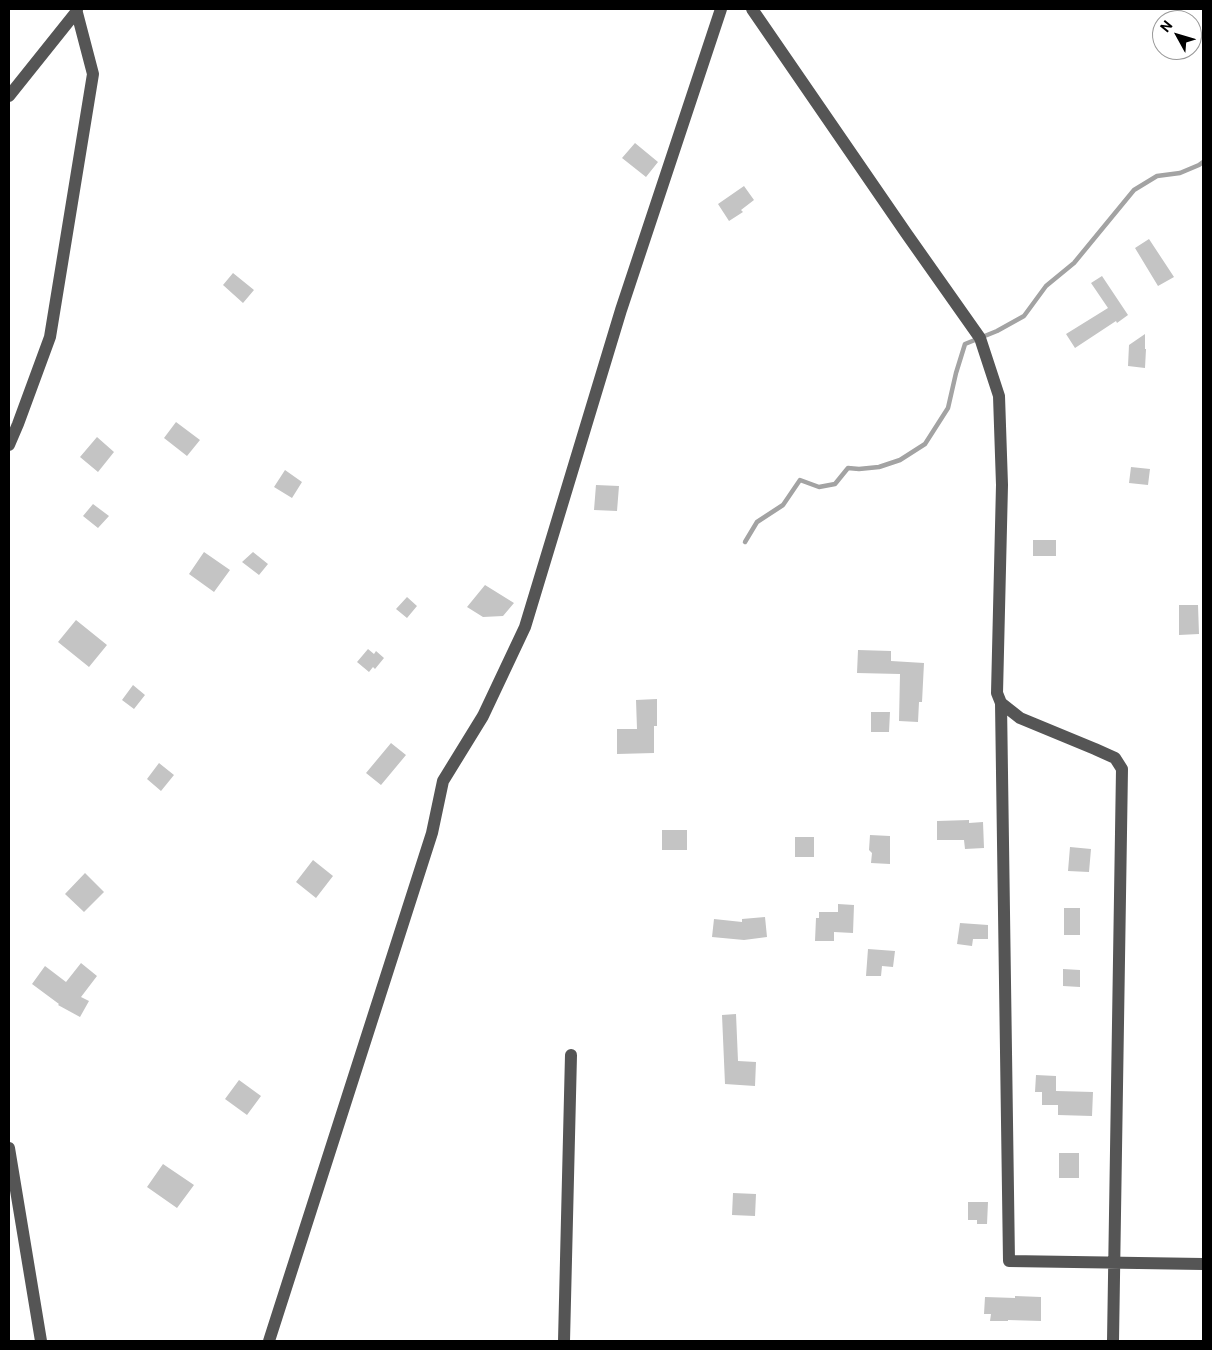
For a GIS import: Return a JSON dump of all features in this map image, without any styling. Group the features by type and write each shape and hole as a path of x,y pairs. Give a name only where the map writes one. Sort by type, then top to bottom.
{"street":[{"path":"269,1341 432,833 443,781 483,716 525,627 621,310 721,9"},
{"path":"752,9 906,234 980,338 999,396 1002,485 997,693 1001,703 1009,1261 1203,1264"},
{"path":"9,96 77,10"},
{"path":"9,445 50,337 93,74 77,10"},
{"path":"1001,703 1020,718 1115,758 1122,769 1113,1341"},
{"path":"564,1341 571,1055"},
{"path":"9,1148 41,1341"}],"building":[{"path":"635,143 658,162 646,177 622,158"},
{"path":"744,186 754,200 741,210 743,212 729,221 718,204"},
{"path":"1149,239 1174,277 1158,286 1135,248"},
{"path":"233,273 254,290 243,303 223,285"},
{"path":"1102,276 1128,315 1075,348 1066,334 1108,308 1091,283"},
{"path":"1145,334 1145,368 1128,366 1129,345"},
{"path":"176,422 200,440 187,456 164,438"},
{"path":"97,437 114,452 98,472 80,457"},
{"path":"1131,467 1150,469 1148,485 1129,483"},
{"path":"285,470 302,482 292,498 274,487"},
{"path":"596,485 619,486 617,511 594,510"},
{"path":"93,504 109,516 98,528 83,516"},
{"path":"1033,540 1056,540 1056,556 1033,556"},
{"path":"204,552 230,570 214,592 189,574"},
{"path":"253,552 268,564 259,575 242,562"},
{"path":"485,585 514,603 503,616 483,617 467,607"},
{"path":"407,597 417,606 407,618 396,609"},
{"path":"1179,605 1198,605 1199,634 1179,635"},
{"path":"76,620 107,645 89,667 58,642"},
{"path":"368,649 374,654 376,651 384,658 375,669 373,667 369,672 357,662"},
{"path":"858,650 891,651 891,661 924,663 922,702 919,702 918,722 899,721 900,674 857,673"},
{"path":"133,685 145,695 134,709 122,700"},
{"path":"657,699 654,753 617,754 617,729 637,729 636,700"},
{"path":"871,712 890,712 889,732 871,732"},
{"path":"391,743 406,755 381,785 366,773"},
{"path":"159,763 174,775 161,791 147,779"},
{"path":"969,820 969,823 983,822 984,848 965,849 964,840 937,840 937,821"},
{"path":"662,830 687,830 687,850 662,850"},
{"path":"870,835 890,836 890,864 871,863 872,853 869,850"},
{"path":"795,837 814,837 814,857 795,857"},
{"path":"1070,847 1091,849 1089,872 1068,871"},
{"path":"313,860 333,876 316,898 296,882"},
{"path":"85,873 104,892 84,912 65,894"},
{"path":"838,904 854,905 853,933 834,932 834,941 815,941 816,918 819,918 819,912 838,912"},
{"path":"1064,908 1080,908 1080,935 1064,935"},
{"path":"765,917 767,937 744,940 712,937 714,919 742,922 742,919"},
{"path":"960,923 988,925 988,939 973,939 972,946 957,944"},
{"path":"868,949 895,951 893,967 882,966 881,976 866,976"},
{"path":"81,963 97,976 81,997 89,1001 80,1017 58,1005 32,984 45,966 66,982"},
{"path":"1063,969 1080,970 1080,987 1063,986"},
{"path":"736,1014 738,1061 756,1062 755,1086 725,1084 722,1015"},
{"path":"1036,1075 1056,1076 1056,1091 1093,1092 1092,1116 1058,1115 1058,1105 1042,1105 1042,1092 1035,1092"},
{"path":"239,1080 261,1096 247,1115 225,1099"},
{"path":"1059,1153 1079,1153 1079,1178 1059,1178"},
{"path":"163,1164 194,1185 177,1208 147,1187"},
{"path":"733,1193 756,1194 755,1216 732,1215"},
{"path":"968,1202 988,1202 987,1224 977,1224 977,1220 968,1220"},
{"path":"1015,1296 1041,1297 1041,1321 990,1321 991,1314 984,1314 985,1297 1015,1298"}],"waterway":[{"path":"745,542 757,522 783,505 800,480 819,487 835,484 848,468 879,467 900,460 925,444 948,408 965,344 997,331 1024,316 1046,286 1074,263 1134,190 1157,176 1180,173 1203,162"}]}
